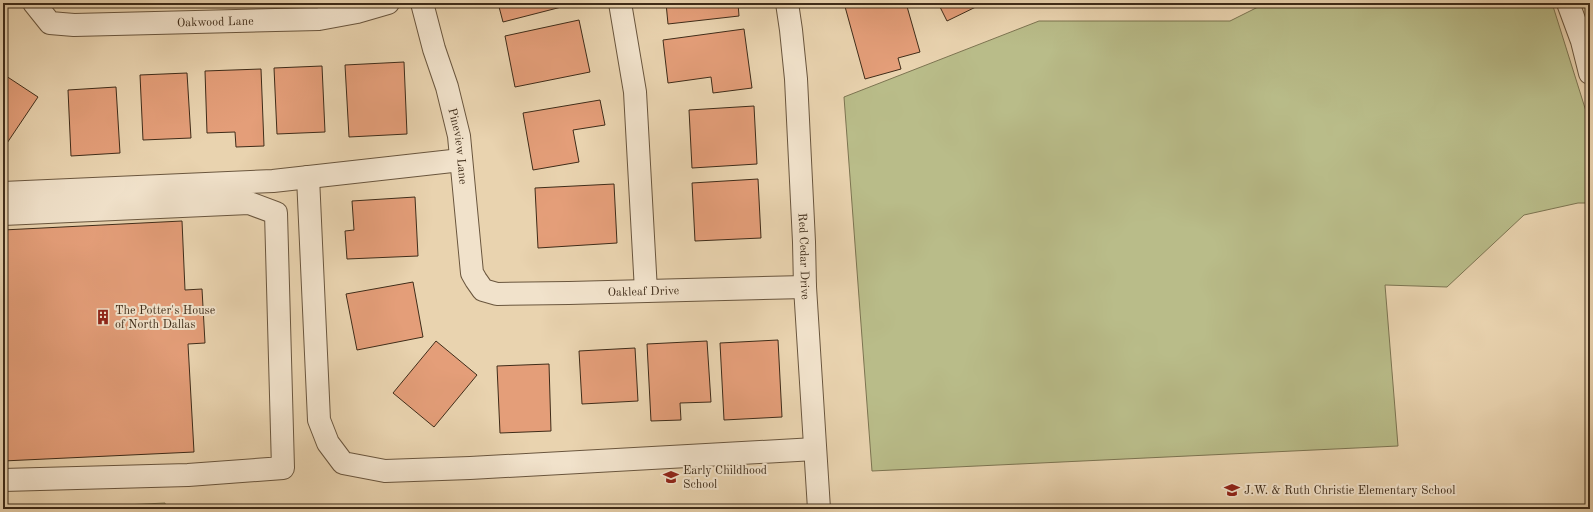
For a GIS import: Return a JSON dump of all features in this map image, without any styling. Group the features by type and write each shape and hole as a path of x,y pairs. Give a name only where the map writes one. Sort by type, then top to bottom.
{"street":[{"name":"Oakwood Lane","path":"39,9 50,23 74,25 319,19 357,12 388,3"},
{"name":"Pineview Lane","path":"422,3 434,49 447,87 459,136 472,273 483,290"},
{"path":"620,3 635,92 646,291"},
{"name":"Red Cedar Drive","path":"787,3 792,30 796,79 805,287 819,509"},
{"path":"1568,3 1582,41 1590,73"},
{"path":"3,192 273,181 461,160"},
{"path":"308,177 319,420 328,444 343,463 385,471 393,471 603,462 815,449"},
{"path":"3,214 249,202 276,213 283,468 188,475 3,480"},
{"name":"Oakleaf Drive","path":"483,290 497,294 805,287"}],"green space":[{"path":"1266,3 1552,3 1590,124 1590,203 1578,203 1524,215 1447,287 1385,285 1398,446 872,471 844,97 1039,21 1230,21"},
{"path":"165,503 166,509 44,509"}],"building":[{"path":"498,3 577,3 503,22"},
{"path":"666,3 738,3 739,16 668,24"},
{"path":"844,3 906,3 920,52 898,58 901,69 865,79"},
{"path":"938,3 984,3 947,21"},
{"path":"579,20 590,72 515,87 505,36"},
{"path":"744,29 752,88 713,93 711,77 668,83 663,40"},
{"path":"404,62 407,134 349,137 345,65"},
{"path":"322,66 325,132 277,134 274,68"},
{"path":"261,69 264,146 236,147 235,132 207,133 205,71"},
{"path":"187,73 191,138 143,140 140,75"},
{"path":"3,74 38,97 3,149"},
{"path":"116,87 120,153 71,156 68,90"},
{"path":"600,100 605,125 573,130 579,162 533,170 523,113"},
{"path":"754,106 757,164 692,168 689,110"},
{"path":"758,179 761,238 695,241 692,183"},
{"path":"614,184 617,243 538,248 535,188"},
{"path":"415,197 418,256 347,259 345,231 354,230 352,201"},
{"name":"The Potter's House of North Dallas","path":"182,221 185,290 202,289 205,343 188,344 194,452 3,461 3,230"},
{"path":"413,282 423,337 357,350 346,294"},
{"path":"778,340 782,417 724,420 720,343"},
{"path":"436,341 477,375 434,427 393,393"},
{"path":"707,341 711,402 680,403 681,420 651,421 647,344"},
{"path":"635,348 638,401 582,404 579,351"},
{"path":"549,364 551,431 500,433 497,366"}],"place":[{"name":"The Potter's House of North Dallas","path":"103,317"},
{"name":"Early Childhood School","path":"671,477"},
{"name":"J.W. & Ruth Christie Elementary School","path":"1232,490"}]}
